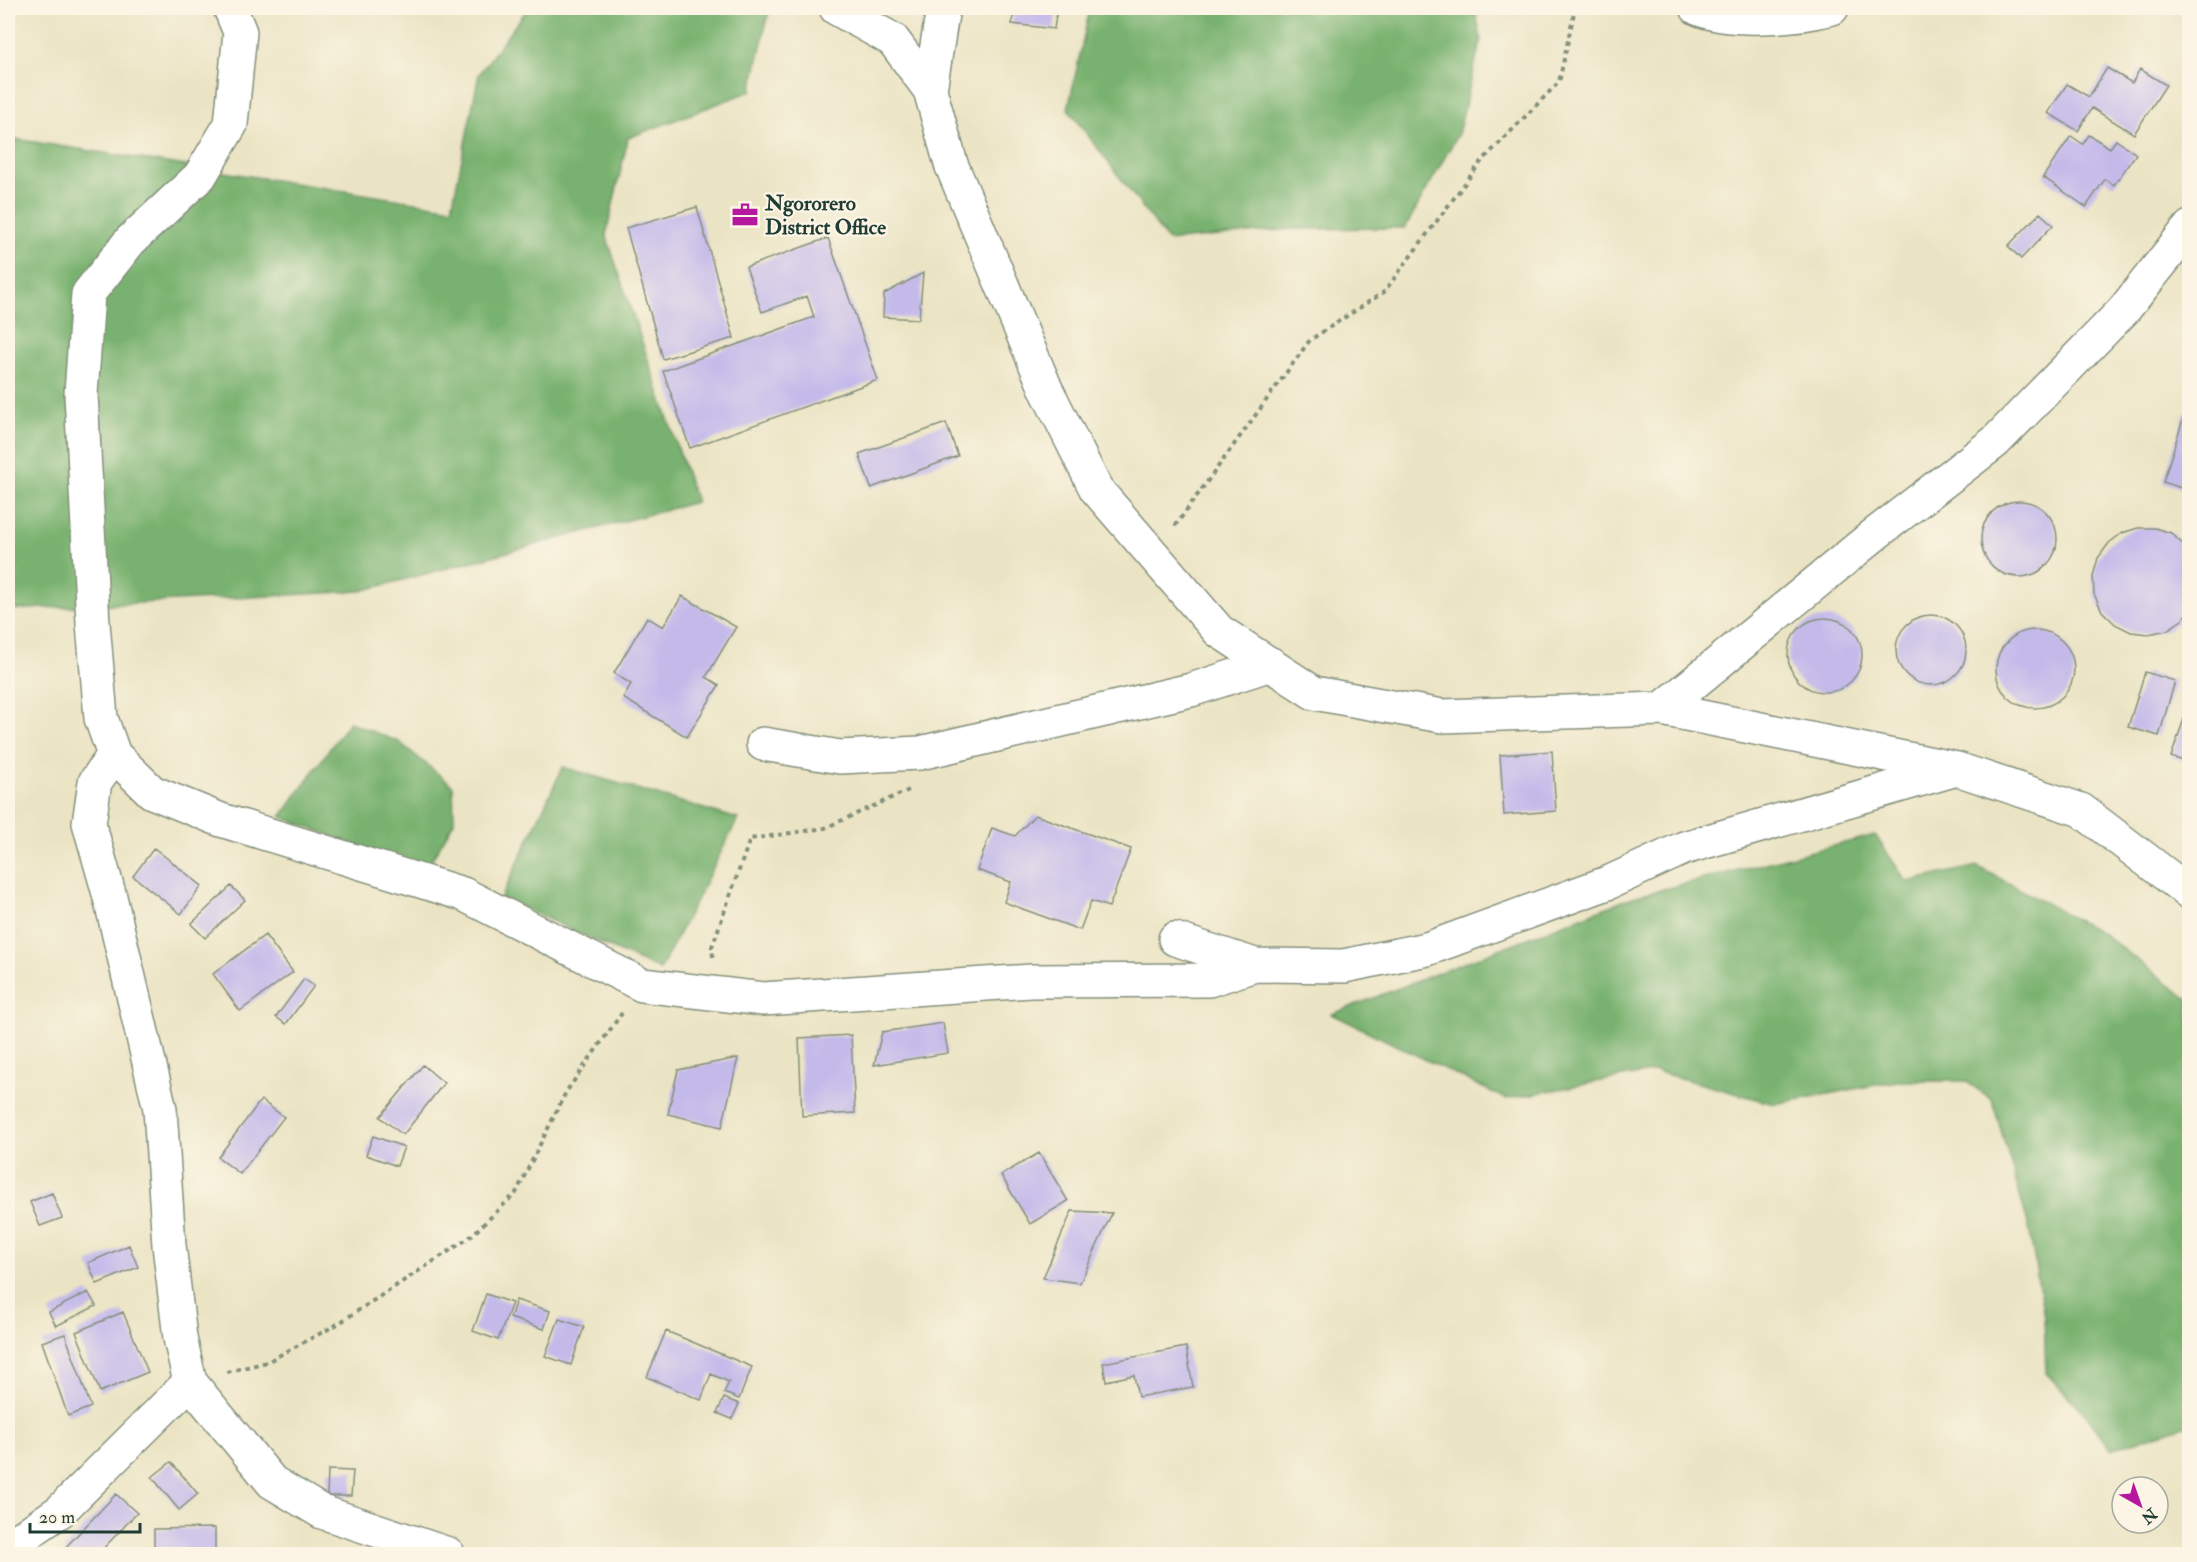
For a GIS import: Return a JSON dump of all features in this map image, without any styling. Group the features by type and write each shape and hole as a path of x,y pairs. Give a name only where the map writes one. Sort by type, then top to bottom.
{"street":[{"path":"230,8 240,32 231,124 201,176 130,241 87,294 81,394 92,612 101,718 114,755 153,792 221,820 463,894 642,985 763,999 1020,982 1209,980 1254,965"},
{"path":"836,8 893,40 930,90 951,164 1046,389 1096,489 1218,631 1314,693 1442,716 1662,709 1957,769 2081,810 2190,893"},
{"path":"930,90 943,8"},
{"path":"1697,8 1714,15 1802,16 1832,8"},
{"path":"1662,709 1874,535 1995,442 2123,311 2190,227"},
{"path":"763,744 840,757 920,753 1191,690 1270,664"},
{"path":"114,755 95,782 89,823 110,897 160,1109 170,1245 180,1338 189,1382 272,1482 322,1512 448,1554"},
{"path":"1175,939 1254,965 1344,966 1427,949 1610,882 1684,848 1957,769"},
{"path":"8,1547 60,1511 189,1382"}],"path":[{"path":"1153,556 1310,340 1384,292 1480,163 1559,82 1575,8"},
{"path":"717,995 712,947 750,839 825,828 911,790"},
{"path":"189,1382 267,1362 336,1325 470,1238 516,1192 566,1092 642,985"}],"green space":[{"path":"528,8 763,8 769,11 751,91 628,138 606,235 696,502 361,591 8,610 8,138 452,208 479,74"},
{"path":"1090,8 1475,8 1481,39 1458,134 1405,228 1290,229 1168,241 1068,109"},
{"path":"349,722 399,742 453,786 454,822 425,871 281,817"},
{"path":"563,767 738,819 660,970 501,898"},
{"path":"1875,835 1907,882 1977,866 2105,935 2189,1000 2189,1425 2111,1449 2086,1415 2046,1373 2044,1317 2029,1227 1992,1099 1965,1081 1897,1081 1774,1104 1655,1071 1506,1099 1332,1014 1633,897"}],"building":[{"path":"1014,8 1057,8 1054,29 1012,24"},
{"path":"2107,68 2132,83 2140,69 2166,85 2134,134 2092,108 2078,131 2048,113 2067,84 2089,97"},
{"path":"2089,135 2110,148 2116,140 2136,154 2114,185 2105,179 2086,207 2043,177 2071,136 2083,144"},
{"path":"697,207 734,338 663,359 626,228"},
{"path":"2040,213 2053,225 2021,259 2008,246"},
{"path":"828,238 878,380 690,448 663,371 814,317 807,296 762,312 746,267"},
{"path":"923,273 919,319 883,317 884,294"},
{"path":"2185,413 2190,414 2190,491 2163,482"},
{"path":"946,423 958,456 871,488 859,454"},
{"path":"2012,501 2026,501 2040,507 2051,518 2055,524 2057,539 2055,554 2046,566 2034,575 2012,577 1998,571 1987,560 1981,546 1981,532 1987,518 1998,507"},
{"path":"2138,528 2155,528 2171,533 2190,551 2190,610 2182,620 2167,630 2149,634 2131,632 2115,624 2102,611 2094,594 2093,576 2098,558 2109,543 2122,533"},
{"path":"682,596 736,627 706,677 719,685 687,737 623,698 631,684 614,673 647,617 663,627"},
{"path":"1924,615 1938,615 1951,621 1960,630 1966,643 1964,663 1956,675 1938,685 1924,685 1911,679 1902,670 1896,657 1896,643 1902,630 1911,621"},
{"path":"1818,618 1832,618 1846,624 1856,634 1862,648 1862,662 1856,676 1846,686 1832,692 1818,692 1804,686 1794,676 1788,662 1788,648 1794,634 1804,624"},
{"path":"2035,630 2050,633 2067,647 2074,669 2071,684 2057,701 2035,708 2020,705 2003,691 1996,669 1999,654 2013,637"},
{"path":"2145,672 2175,681 2159,736 2128,727"},
{"path":"2190,704 2190,763 2171,757"},
{"path":"1552,751 1556,811 1504,815 1500,755"},
{"path":"1035,815 1131,849 1109,907 1091,901 1080,930 1004,902 1011,882 977,870 992,828 1015,836"},
{"path":"154,848 202,886 181,914 133,876"},
{"path":"231,886 245,900 205,938 191,924"},
{"path":"265,935 293,972 240,1011 213,974"},
{"path":"304,979 314,986 286,1024 276,1017"},
{"path":"943,1023 948,1053 874,1065 882,1032"},
{"path":"851,1035 855,1113 802,1116 799,1038"},
{"path":"738,1058 722,1127 668,1114 678,1070"},
{"path":"423,1065 444,1083 403,1135 380,1117"},
{"path":"261,1100 284,1117 240,1174 218,1157"},
{"path":"373,1136 404,1147 397,1166 366,1155"},
{"path":"1039,1153 1068,1201 1030,1224 1001,1175"},
{"path":"52,1193 62,1218 40,1226 30,1202"},
{"path":"1072,1211 1112,1213 1080,1283 1043,1278"},
{"path":"129,1245 138,1267 97,1284 88,1263"},
{"path":"88,1292 96,1306 56,1326 49,1312"},
{"path":"486,1294 512,1303 498,1340 473,1331"},
{"path":"516,1300 550,1311 544,1329 510,1318"},
{"path":"123,1312 148,1372 100,1392 76,1332"},
{"path":"559,1319 584,1327 571,1365 545,1356"},
{"path":"666,1331 752,1367 739,1399 724,1393 729,1382 711,1374 701,1400 647,1377"},
{"path":"65,1334 91,1407 68,1416 42,1342"},
{"path":"1186,1347 1193,1387 1138,1397 1134,1375 1106,1381 1103,1363"},
{"path":"724,1398 739,1404 732,1419 717,1413"},
{"path":"171,1462 198,1494 179,1510 152,1477"},
{"path":"328,1470 353,1471 351,1496 327,1496"},
{"path":"116,1494 137,1513 98,1554 68,1554 63,1550"},
{"path":"215,1528 215,1554 154,1554 154,1529"}],"place":[{"name":"Ngororero District Office","path":"745,215"}]}
